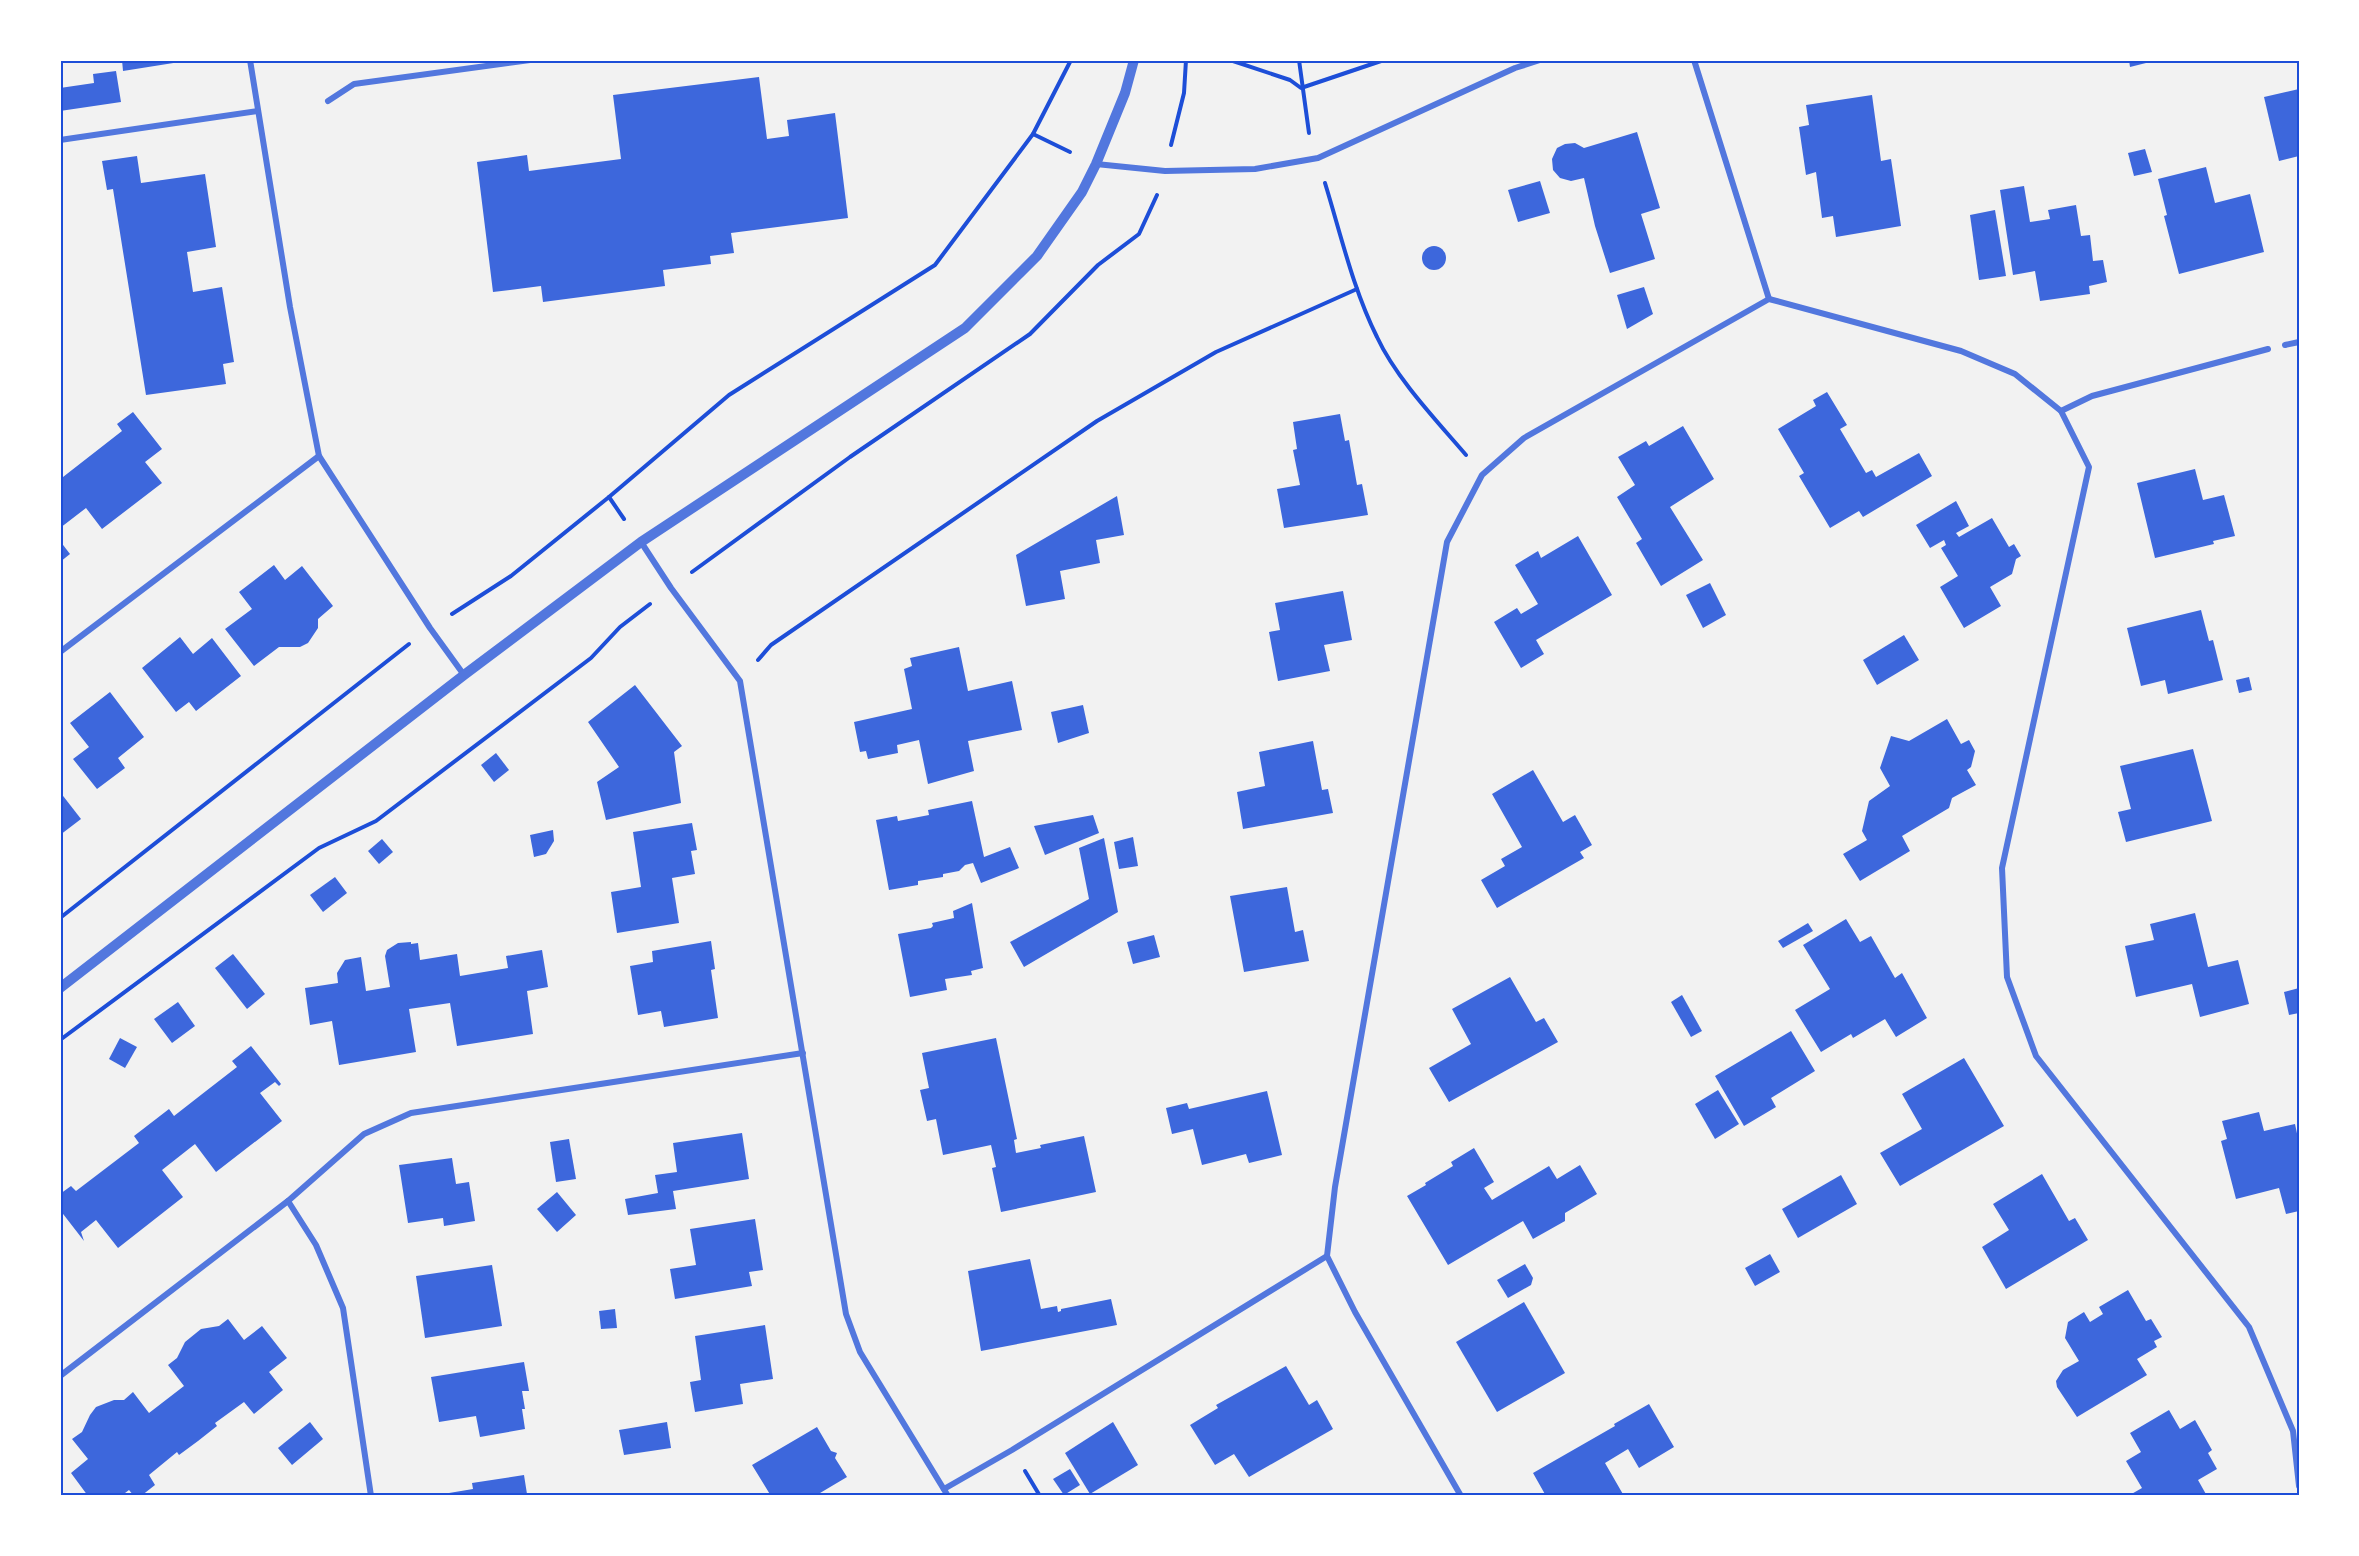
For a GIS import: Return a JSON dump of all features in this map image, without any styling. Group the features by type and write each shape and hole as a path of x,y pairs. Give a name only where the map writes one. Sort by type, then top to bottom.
{"street":[{"path":"250,60 291,307 319,456 429,628 464,675"},
{"path":"328,101 354,84 530,60"},
{"path":"60,988 464,675 641,542 965,328 1037,256 1082,192 1125,93 1134,60"},
{"path":"1096,164 1165,171 1255,169 1318,158 1515,68 1540,60"},
{"path":"1694,60 1769,299"},
{"path":"60,140 258,111"},
{"path":"1461,1496 1355,1312 1327,1256 1337,1175 1447,542 1482,475 1524,438 1769,299 1961,351 2015,374 2061,411 2089,466 2002,868 2007,976 2036,1056 2249,1327 2296,1430 2299,1486"},
{"path":"2285,345 2299,342"},
{"path":"2061,411 2092,396 2268,349"},
{"path":"60,652 319,456"},
{"path":"641,542 671,588 740,681 846,1314 860,1352 948,1496"},
{"path":"60,1376 288,1201 364,1134 411,1113 803,1053"},
{"path":"288,1201 316,1245 343,1308 371,1496"},
{"path":"944,1489 1012,1450 1327,1256"}],"path":[{"path":"60,918 429,628 511,576 609,497 729,395 935,265 1033,134 1071,60"},
{"path":"60,1040 319,848 376,821 591,658 620,627 671,588 850,457 1030,334 1098,265 1139,234 1159,192 1165,171 1184,93 1186,60"},
{"path":"1230,60 1290,80 1301,88"},
{"path":"1299,60 1309,135 1357,289 1377,339 1407,383 1482,475"},
{"path":"1301,88 1384,60"},
{"path":"1033,134 1096,164"},
{"path":"740,681 771,645 1097,420 1216,352 1357,289"}],"building":[{"path":"122,60 186,60 186,61 123,71"},
{"path":"2129,60 2153,60 2154,61 2130,67"},
{"path":"116,71 121,102 60,111 60,88 94,83 93,74"},
{"path":"759,77 767,139 789,136 787,120 835,113 848,218 731,233 734,253 710,256 711,264 663,270 665,286 543,302 541,286 493,292 477,162 527,155 529,171 621,159 613,95"},
{"path":"2299,89 2299,156 2279,161 2264,97"},
{"path":"1872,95 1881,161 1891,159 1901,226 1836,237 1833,216 1822,218 1816,172 1806,175 1799,127 1809,125 1806,105"},
{"path":"1637,132 1660,208 1641,214 1655,259 1610,273 1595,226 1584,178 1571,181 1560,178 1553,170 1552,159 1557,148 1565,144 1575,143 1584,148"},
{"path":"2145,149 2152,172 2134,176 2128,153"},
{"path":"137,156 141,183 205,174 216,247 187,252 193,292 222,287 234,362 223,364 226,384 146,395 113,189 107,190 102,161"},
{"path":"2206,167 2215,203 2250,194 2264,252 2179,274 2164,216 2167,215 2158,179"},
{"path":"1540,181 1550,213 1518,222 1508,190"},
{"path":"2024,186 2030,222 2050,219 2048,210 2076,205 2081,236 2090,235 2093,261 2103,260 2107,282 2089,286 2090,294 2040,301 2035,271 2013,275 2000,190"},
{"path":"1995,210 2006,276 1979,280 1970,215"},
{"path":"1434,246 1442,250 1446,258 1442,266 1434,270 1426,266 1422,258 1426,250"},
{"path":"1644,287 1653,314 1627,329 1617,295"},
{"path":"1827,392 1847,425 1840,429 1866,473 1872,470 1876,477 1919,453 1932,476 1863,517 1859,511 1830,528 1799,476 1804,473 1778,429 1816,406 1813,400"},
{"path":"133,412 162,449 145,462 162,483 102,529 86,508 60,528 60,474 63,477 122,431 117,424"},
{"path":"1340,414 1345,441 1349,440 1357,485 1362,484 1368,515 1284,528 1277,489 1300,485 1293,450 1297,449 1293,422"},
{"path":"1683,426 1714,479 1670,507 1703,560 1661,586 1636,543 1642,539 1617,497 1635,485 1618,457 1646,441 1649,446"},
{"path":"2195,469 2203,500 2224,495 2235,536 2213,541 2214,544 2155,558 2137,483"},
{"path":"1117,496 1124,535 1096,540 1100,563 1060,571 1065,599 1026,606 1016,555"},
{"path":"1956,501 1969,526 1956,533 1959,537 1992,518 2009,547 2014,544 2021,556 2016,559 2012,574 1990,587 2001,606 1964,628 1940,587 1958,576 1941,548 1946,545 1944,540 1930,548 1916,525"},
{"path":"1578,536 1612,595 1536,640 1544,654 1521,668 1494,622 1517,608 1521,614 1538,604 1515,565 1538,551 1541,558"},
{"path":"60,541 70,554 60,562"},
{"path":"274,565 285,580 302,566 333,606 318,619 318,628 308,643 300,647 279,647 254,666 225,629 252,609 239,592"},
{"path":"1710,583 1726,615 1703,628 1686,595"},
{"path":"1343,591 1352,640 1324,645 1330,671 1278,681 1269,632 1280,630 1275,603"},
{"path":"2201,610 2209,641 2213,640 2223,680 2168,694 2165,680 2141,686 2127,628"},
{"path":"1904,635 1919,660 1877,685 1863,660"},
{"path":"180,637 193,654 212,638 241,676 196,711 189,702 176,712 142,668"},
{"path":"959,647 968,691 1012,681 1022,730 968,741 974,771 928,784 919,740 897,745 898,753 868,759 866,751 860,752 854,722 912,709 904,669 912,666 910,658"},
{"path":"2249,677 2252,690 2239,693 2236,680"},
{"path":"635,685 682,746 674,752 681,803 606,820 597,782 619,767 588,722"},
{"path":"110,692 144,737 118,758 125,768 97,789 73,759 89,747 70,723"},
{"path":"1083,705 1089,733 1058,743 1051,712"},
{"path":"1947,719 1961,744 1969,740 1975,751 1971,767 1967,770 1976,785 1952,798 1949,808 1902,836 1910,851 1860,881 1843,854 1867,840 1862,831 1869,801 1890,786 1880,768 1891,736 1909,741"},
{"path":"1313,741 1322,790 1328,789 1333,813 1243,829 1237,792 1265,786 1259,752"},
{"path":"2193,749 2212,821 2126,842 2118,812 2131,809 2120,766"},
{"path":"496,753 509,770 494,782 481,765"},
{"path":"1533,770 1563,822 1575,815 1592,845 1580,852 1584,858 1497,908 1481,880 1505,866 1501,859 1522,847 1492,794"},
{"path":"60,792 81,819 60,835"},
{"path":"972,801 984,857 1010,847 1019,868 981,883 973,863 965,865 959,871 943,874 943,877 918,881 918,885 889,890 876,820 897,816 898,821 929,815 928,810"},
{"path":"1093,815 1099,833 1045,855 1034,826"},
{"path":"692,823 697,850 691,851 695,874 672,878 679,923 617,933 611,892 641,887 633,832"},
{"path":"553,830 554,841 546,854 534,857 530,835"},
{"path":"1133,837 1138,866 1119,869 1114,842"},
{"path":"1104,838 1118,912 1024,967 1010,942 1089,899 1079,848"},
{"path":"382,839 393,852 379,864 368,851"},
{"path":"335,877 347,893 323,912 310,895"},
{"path":"1287,887 1295,932 1303,930 1309,961 1244,972 1230,896"},
{"path":"972,903 983,968 971,971 972,975 945,979 947,990 910,997 898,934 931,928 932,923 954,918 953,911"},
{"path":"2195,913 2208,967 2238,960 2249,1004 2200,1017 2192,984 2136,997 2125,946 2154,940 2150,924"},
{"path":"1846,919 1860,942 1871,936 1895,978 1902,973 1927,1018 1896,1037 1885,1019 1853,1038 1851,1034 1821,1052 1795,1010 1830,989 1803,945"},
{"path":"1808,923 1813,931 1783,948 1778,941"},
{"path":"1154,935 1160,957 1133,964 1127,942"},
{"path":"711,941 715,969 711,970 718,1018 664,1027 661,1011 638,1015 630,966 653,962 652,951"},
{"path":"411,942 411,944 418,943 420,960 457,954 460,976 508,968 506,956 542,950 548,987 527,991 533,1034 457,1046 450,1003 409,1009 416,1052 339,1065 332,1021 310,1025 305,988 338,983 337,973 345,960 361,957 366,991 390,987 385,956 387,950 398,943"},
{"path":"233,954 265,994 247,1009 215,968"},
{"path":"1510,977 1536,1022 1544,1018 1558,1042 1449,1102 1429,1068 1471,1044 1452,1009"},
{"path":"2299,988 2299,1013 2289,1015 2284,992"},
{"path":"1682,995 1702,1031 1691,1037 1671,1002"},
{"path":"178,1002 195,1026 172,1043 154,1019"},
{"path":"1791,1031 1815,1071 1771,1098 1776,1107 1744,1126 1715,1076"},
{"path":"120,1038 137,1047 125,1068 109,1059"},
{"path":"996,1038 1017,1139 1014,1140 1016,1153 1041,1148 1040,1145 1084,1136 1096,1192 1001,1212 992,1168 996,1167 991,1145 943,1155 936,1119 927,1121 920,1090 929,1088 922,1053"},
{"path":"251,1046 281,1084 279,1086 275,1082 260,1093 282,1121 216,1172 195,1144 162,1170 183,1197 118,1248 96,1220 81,1232 84,1241 60,1210 60,1194 71,1186 76,1191 139,1143 134,1136 169,1109 174,1116 237,1067 232,1061"},
{"path":"1964,1058 2004,1126 1900,1186 1880,1153 1922,1129 1902,1094"},
{"path":"1718,1090 1739,1124 1715,1139 1695,1104"},
{"path":"1267,1091 1282,1155 1249,1163 1246,1154 1202,1165 1193,1129 1172,1134 1166,1108 1187,1103 1189,1109"},
{"path":"2259,1112 2264,1131 2295,1124 2299,1143 2299,1211 2286,1214 2279,1188 2236,1199 2221,1141 2227,1139 2222,1121"},
{"path":"742,1133 749,1179 673,1191 676,1209 628,1215 625,1199 658,1193 655,1175 677,1172 673,1143"},
{"path":"569,1139 576,1179 556,1182 550,1142"},
{"path":"1474,1148 1494,1182 1484,1188 1492,1200 1549,1166 1557,1179 1580,1165 1597,1194 1565,1213 1565,1221 1533,1239 1523,1221 1448,1265 1407,1196 1453,1166 1451,1162"},
{"path":"452,1158 456,1184 469,1182 475,1221 444,1226 443,1218 408,1223 399,1165"},
{"path":"2042,1174 2069,1221 2075,1218 2088,1240 2006,1289 1982,1247 2009,1230 1993,1204"},
{"path":"1841,1175 1857,1204 1798,1238 1782,1209"},
{"path":"557,1192 576,1215 557,1232 537,1209"},
{"path":"755,1219 763,1270 749,1272 752,1286 675,1299 670,1269 696,1265 690,1229"},
{"path":"1770,1254 1780,1272 1755,1286 1745,1268"},
{"path":"1030,1259 1041,1309 1057,1306 1058,1312 1061,1309 1111,1299 1117,1325 981,1351 968,1271"},
{"path":"1525,1264 1533,1278 1531,1285 1508,1298 1497,1280"},
{"path":"492,1265 502,1326 425,1338 416,1276"},
{"path":"2128,1290 2146,1321 2151,1319 2162,1337 2154,1341 2157,1347 2137,1359 2147,1375 2077,1417 2057,1387 2056,1381 2063,1370 2079,1361 2065,1338 2068,1322 2084,1312 2090,1322 2103,1314 2099,1307"},
{"path":"1524,1302 1565,1373 1497,1412 1456,1342"},
{"path":"615,1309 617,1328 601,1329 599,1311"},
{"path":"228,1319 244,1340 262,1326 287,1358 269,1372 283,1390 254,1414 244,1402 215,1423 217,1426 198,1441 179,1455 177,1452 149,1475 155,1485 141,1496 134,1496 129,1490 121,1496 88,1496 71,1473 88,1459 72,1439 82,1432 96,1407 114,1400 124,1400 133,1392 149,1413 184,1386 168,1365 177,1358 185,1342 201,1329 219,1326"},
{"path":"765,1325 773,1379 740,1384 743,1404 695,1412 690,1382 701,1380 695,1336"},
{"path":"524,1362 529,1391 522,1391 525,1429 480,1437 476,1416 439,1422 431,1377"},
{"path":"1286,1366 1309,1405 1317,1400 1333,1429 1249,1477 1234,1454 1215,1465 1190,1425 1218,1408 1216,1405"},
{"path":"1649,1404 1674,1447 1639,1468 1628,1449 1605,1463 1624,1496 1546,1496 1533,1473"},
{"path":"2169,1410 2180,1429 2195,1420 2212,1450 2208,1453 2217,1469 2198,1480 2207,1496 2128,1496 2142,1488 2126,1461 2141,1452 2130,1433"},
{"path":"310,1422 323,1439 292,1465 278,1448"},
{"path":"667,1422 671,1448 624,1455 619,1430"},
{"path":"1113,1422 1138,1465 1090,1494 1065,1453"},
{"path":"817,1427 831,1451 837,1453 835,1458 847,1477 815,1496 771,1496 752,1465"},
{"path":"1070,1469 1080,1485 1064,1495 1053,1479"},
{"path":"524,1475 527,1494 450,1496 449,1493 473,1489 472,1483"}]}
